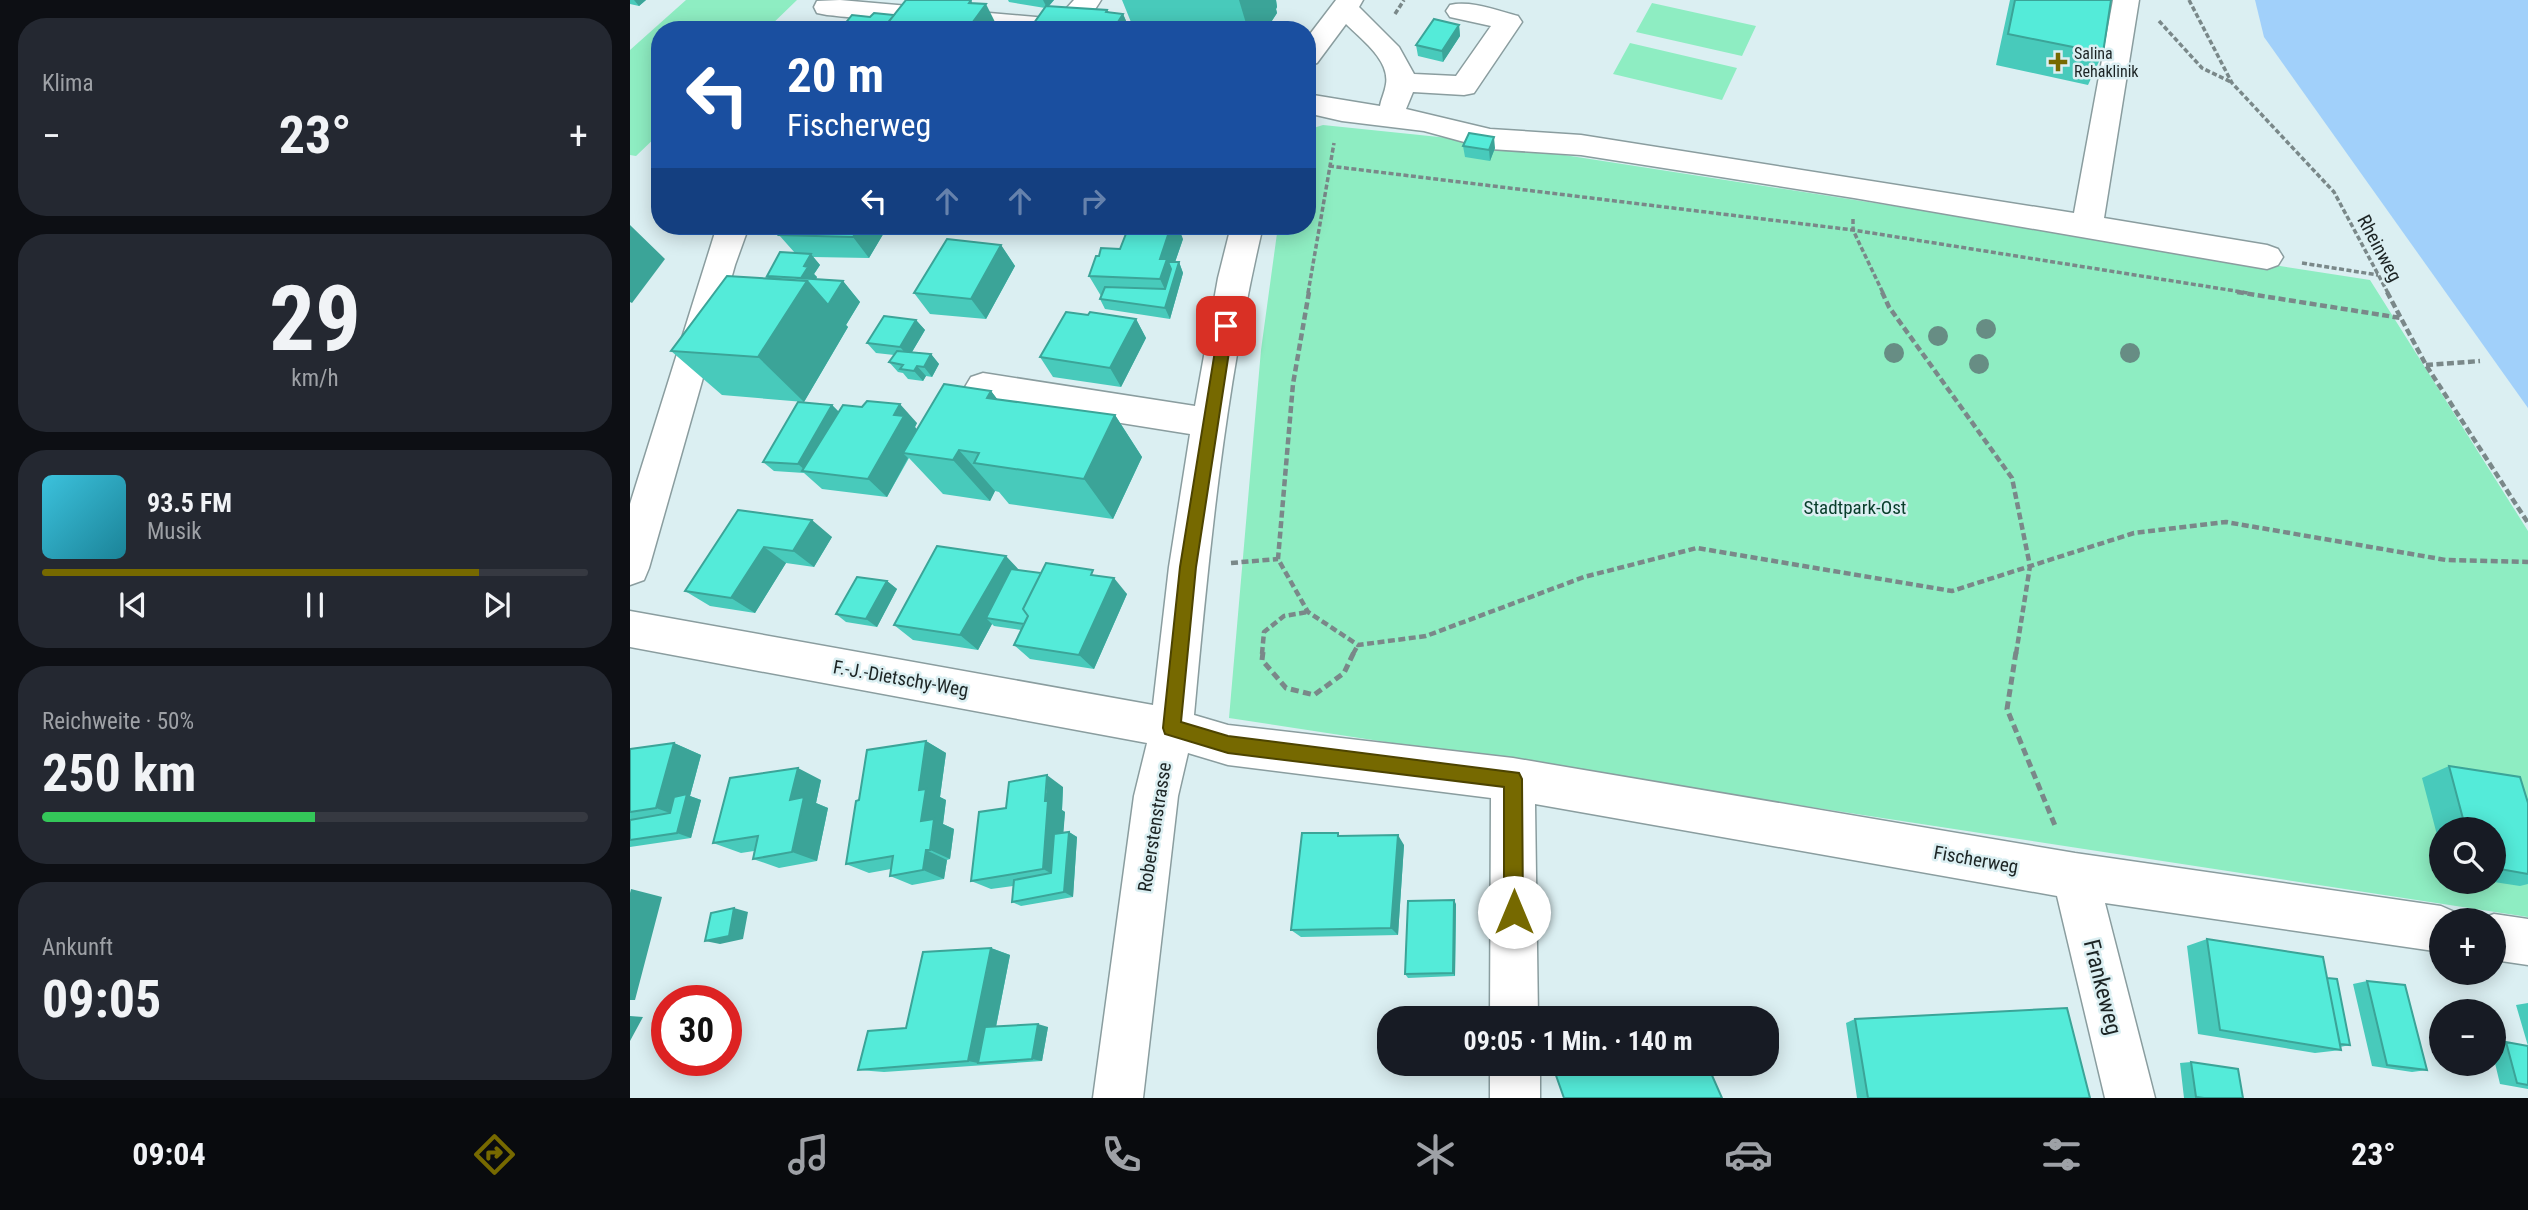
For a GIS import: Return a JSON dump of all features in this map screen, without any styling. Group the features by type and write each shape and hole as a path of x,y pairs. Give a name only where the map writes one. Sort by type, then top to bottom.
{"street":[{"path":"1066,21 1072,19 1088,0"},
{"path":"2087,228 2126,0"},
{"path":"1316,45 1347,4 1400,70 1402,82 1390,117"},
{"path":"1402,82 1464,86 1508,22 1460,11"},
{"path":"824,12 959,21"},
{"path":"1316,105 1424,121 1490,139 1581,145 1854,187 2267,257"},
{"path":"630,568 730,235"},
{"name":"Roberstenstrasse","path":"1118,1098 1156,796 1172,728 1188,567 1209,423 1234,278 1245,235"},
{"path":"983,387 1209,423"},
{"name":"F.-J.-Dietschy-Weg","path":"630,629 1172,728"},
{"name":"Fischerweg","path":"1172,728 1228,745 1513,779 2075,876 2429,927"},
{"path":"1513,779 1514,1006"},
{"name":"Frankeweg","path":"2075,876 2130,1098"},
{"path":"2506,939 2528,942"},
{"path":"1515,1076 1515,1098"}],"path":[{"name":"Rheinweg","path":"2189,0 2232,83 2334,192 2426,365 2528,523"},
{"path":"2157,20 2202,68 2232,83"},
{"path":"1342,111 1329,166 1293,384 1278,559 1308,612 1358,645 1426,636 1584,577 1696,548 1952,591 2134,533 2226,522 2446,560 2528,562"},
{"path":"1329,166 1853,230 2401,318"},
{"path":"1854,187 1853,230 1889,307 2012,478 2030,566 2007,709 2075,876"},
{"path":"2267,257 2378,275"},
{"path":"2426,365 2480,361"},
{"path":"1308,612 1284,616 1264,632 1262,660 1286,688 1314,695 1343,673 1358,645"}],"green space":[{"path":"686,0 797,0 775,21 662,21"},
{"path":"1652,3 1756,26 1742,56 1636,32"},
{"path":"651,31 651,142 636,156 630,155 630,50"},
{"path":"1630,43 1737,68 1722,100 1613,74"},
{"name":"Stadtpark-Ost","path":"1323,125 1468,140 2370,280 2528,531 2528,917 2506,914 2506,908 2469,908 1229,718 1261,350 1277,235 1316,235 1316,127"}],"water":[{"path":"2255,0 2528,0 2528,408 2264,37"}],"building":[{"path":"906,0 971,0 969,3 986,4 974,21 889,21"},
{"path":"2015,0 2111,0 2103,53 2008,34"},
{"path":"1046,6 1107,10 1106,12 1123,14 1119,21 1035,21"},
{"path":"874,13 894,15 889,21 847,21 852,15 870,17"},
{"path":"1434,19 1459,25 1442,51 1416,45"},
{"path":"1469,133 1494,137 1489,150 1463,146"},
{"path":"779,235 854,235 853,237"},
{"path":"1125,235 1168,235 1160,259 1167,259 1160,279 1089,276 1101,248 1120,249"},
{"path":"947,239 1001,245 971,299 914,293"},
{"path":"780,252 811,254 804,266 808,267 801,278 767,276"},
{"path":"1168,262 1179,262 1165,308 1100,299 1105,287 1165,289 1171,269"},
{"path":"727,276 807,281 758,357 671,351"},
{"path":"766,278 843,281 828,305 807,281"},
{"path":"1066,312 1088,315 1090,312 1136,319 1110,368 1040,357"},
{"path":"884,316 916,320 900,347 867,343"},
{"path":"897,351 931,354 924,367 917,366 914,371 900,369 903,365 889,362"},
{"path":"944,384 991,391 987,398 1115,415 1084,479 974,463 979,453 959,450 953,460 903,453"},
{"path":"867,401 900,404 894,415 904,416 868,479 802,471 843,405 862,407"},
{"path":"798,402 832,405 798,464 763,462"},
{"path":"738,510 812,520 793,551 764,547 731,598 685,591"},
{"path":"937,546 1006,556 960,635 894,625"},
{"path":"1046,563 1093,570 1091,575 1114,578 1079,655 1014,645 1028,616 1023,609"},
{"path":"1011,569 1041,573 1023,609 1028,616 1024,624 986,618"},
{"path":"857,577 887,581 866,619 836,614"},
{"path":"926,741 919,790 926,789 921,821 934,819 930,850 926,850 923,870 890,876 893,856 846,864 867,750"},
{"path":"674,743 656,808 630,812 630,749"},
{"path":"2449,766 2520,777 2528,803 2528,874 2506,870 2506,817 2463,817"},
{"path":"798,768 790,800 804,797 792,852 753,859 758,836 713,843 730,778"},
{"path":"1047,775 1045,801 1048,801 1043,869 971,881 979,812 1006,808 1009,782"},
{"path":"687,794 677,833 630,840 630,820 670,813 674,797"},
{"path":"1069,832 1064,892 1012,902 1014,880 1051,873 1054,834"},
{"path":"1302,833 1338,833 1338,836 1398,835 1391,928 1291,930"},
{"path":"1454,900 1453,973 1405,974 1408,901"},
{"path":"734,908 729,936 705,941 711,913"},
{"path":"2207,939 2323,957 2341,1050 2220,1030"},
{"path":"991,948 968,1061 858,1070 868,1031 906,1028 923,952"},
{"path":"2327,978 2337,979 2350,1045 2340,1044"},
{"path":"2367,981 2405,985 2427,1070 2387,1065"},
{"path":"2067,1008 2090,1098 1868,1098 1855,1019"},
{"path":"1038,1024 1032,1059 978,1063 985,1027"},
{"path":"2506,1042 2528,1046 2528,1085 2517,1083"},
{"path":"2191,1062 2238,1069 2243,1098 2196,1097"},
{"path":"1556,1076 1712,1076 1722,1098 1564,1098"}],"place":[{"name":"Salina Rehaklinik","path":"2058,62"}],"route":[{"path":"1226,326 1188,567 1172,728 1228,745 1513,779 1514,912"}]}
